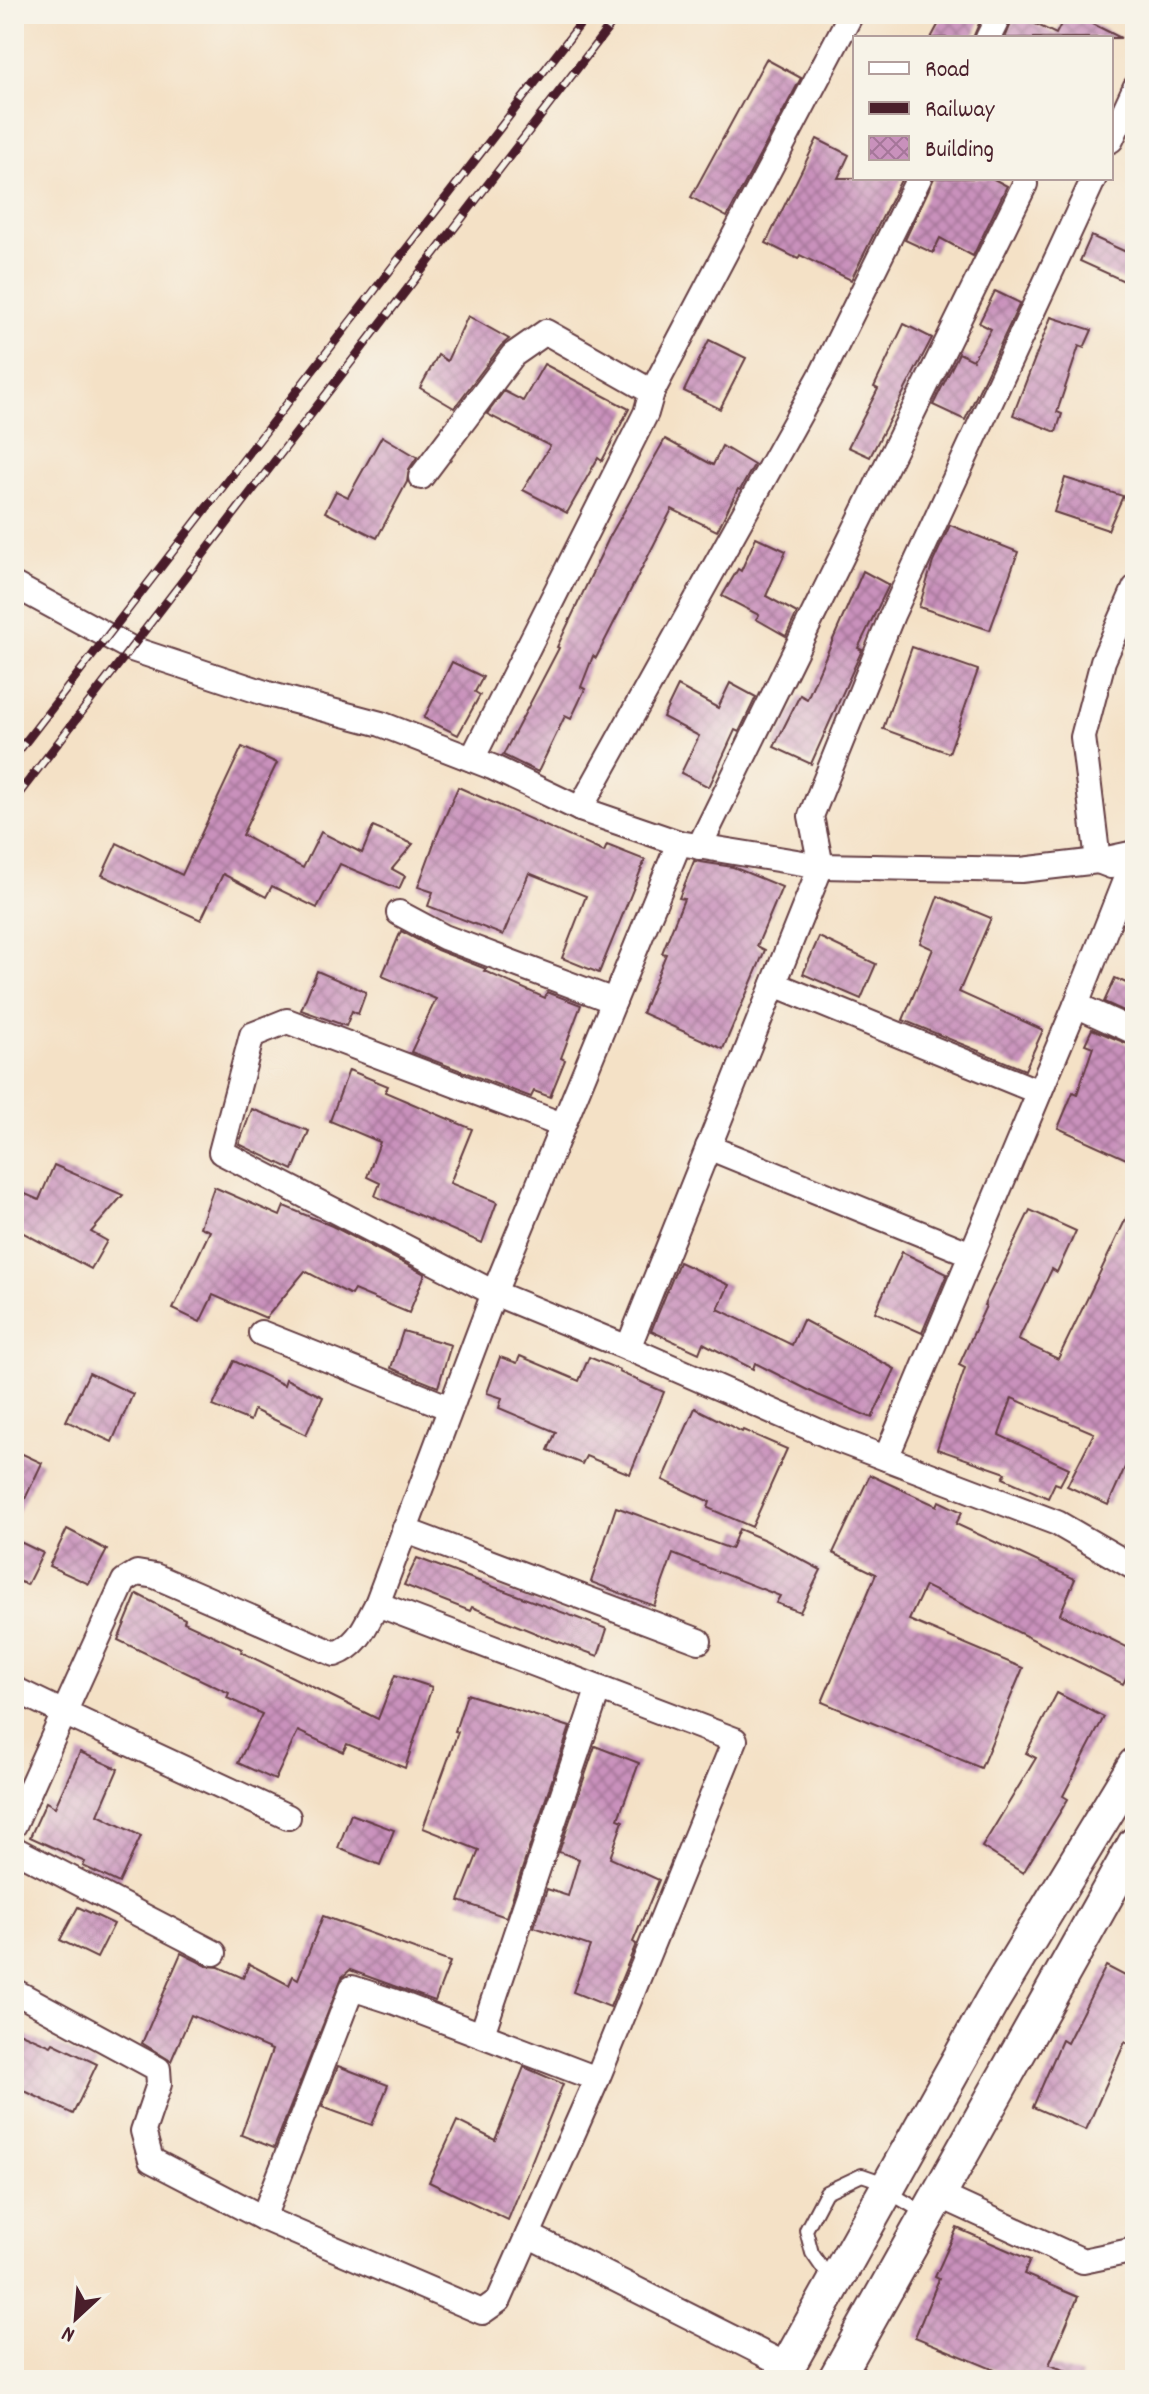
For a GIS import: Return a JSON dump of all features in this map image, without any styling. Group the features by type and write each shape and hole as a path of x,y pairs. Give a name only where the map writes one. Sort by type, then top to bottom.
{"main road":[{"path":"784,2373 992,2001 1135,1765"},
{"path":"835,2380 1131,1859"}],"street":[{"path":"472,759 646,413 652,392 851,14"},
{"path":"989,36 1000,14"},
{"path":"1113,136 1135,88"},
{"path":"580,809 822,374 918,180"},
{"path":"628,1348 821,866 811,816 892,615 1093,180"},
{"path":"14,1825 124,1581 137,1573 155,1576 335,1654 350,1648 361,1636 377,1604 494,1293 614,1001 689,845 1025,184"},
{"path":"421,477 513,355 546,332 652,392"},
{"path":"14,585 132,649 268,694 381,724 472,759 580,809 689,845 821,866 1021,870 1098,861 1132,861 1076,1005 886,1458"},
{"path":"1098,861 1083,737 1103,661 1135,588"},
{"path":"399,913 444,937 614,1001"},
{"path":"774,984 1039,1092"},
{"path":"1076,1005 1135,1032"},
{"path":"562,1125 287,1021 252,1035 221,1152 494,1293 838,1440 1057,1523 1135,1568"},
{"path":"708,1147 971,1254"},
{"path":"261,1333 450,1408"},
{"path":"404,1530 699,1641"},
{"path":"14,1991 158,2069 159,2084 143,2131 151,2160 263,2218 482,2312 499,2300 597,2079 735,1740 377,1604"},
{"path":"14,1689 288,1817"},
{"path":"482,2034 598,1690"},
{"path":"14,1849 214,1953"},
{"path":"263,2218 352,1988 597,2079"},
{"path":"934,2205 1083,2261 1135,2250"},
{"path":"528,2235 784,2373"}],"lane":[{"path":"834,2284 812,2253 806,2230 826,2192 862,2175 934,2205"}],"building":[{"path":"944,14 983,14 974,36 932,36"},
{"path":"1015,14 1056,34 1066,14 1073,14 1121,38 1113,36 1006,36"},
{"path":"766,59 801,78 727,217 691,197"},
{"path":"817,139 849,155 838,178 901,180 851,280 800,255 798,259 766,243"},
{"path":"933,180 996,180 1007,186 973,256 940,238 933,253 905,240"},
{"path":"1091,236 1135,256 1135,286 1080,261"},
{"path":"995,291 1020,303 965,420 933,405 959,353 973,360 991,329 979,323"},
{"path":"468,316 509,339 454,408 420,388 438,355 447,361"},
{"path":"1051,317 1092,330 1084,348 1079,346 1057,412 1062,414 1056,432 1013,415"},
{"path":"904,324 932,338 870,457 848,447 878,389 874,387"},
{"path":"709,340 746,358 720,409 684,391"},
{"path":"544,364 629,409 602,461 598,458 567,513 523,490 550,446 487,414 504,391 523,401"},
{"path":"382,436 417,457 377,538 325,512 336,491 348,497"},
{"path":"665,439 713,465 722,446 754,465 717,531 672,509 596,658 593,656 581,687 585,689 571,719 565,716 538,772 503,755 559,648 609,538"},
{"path":"1065,478 1123,496 1108,530 1054,512"},
{"path":"950,525 1018,552 990,630 919,607 933,562"},
{"path":"756,537 786,551 766,596 797,613 786,636 756,619 759,615 722,596 738,569 741,571"},
{"path":"863,571 889,585 858,648 862,650 811,764 774,747 800,695 807,699"},
{"path":"912,647 978,670 949,753 883,729"},
{"path":"452,662 483,677 475,692 480,695 458,735 424,718"},
{"path":"730,683 756,697 739,732 735,730 709,787 681,773 699,736 663,717 678,686 718,708"},
{"path":"242,747 277,763 242,835 303,868 321,832 362,853 373,827 413,844 392,869 405,876 399,889 340,864 317,908 272,886 266,897 223,874 201,920 102,875 117,843 182,875"},
{"path":"458,787 604,852 607,845 645,860 599,973 562,958 586,896 529,873 503,935 428,906 433,892 418,887"},
{"path":"694,861 733,867 782,887 757,946 765,950 723,1049 642,1013 666,954 662,953 684,899 679,898"},
{"path":"938,896 991,918 959,992 1043,1030 1025,1070 903,1020 933,949 920,943"},
{"path":"401,931 545,998 547,992 581,1005 561,1058 565,1060 550,1097 534,1091 531,1097 411,1052 436,999 382,976"},
{"path":"819,937 876,964 861,999 803,974"},
{"path":"317,971 366,992 358,1014 352,1011 346,1026 301,1010"},
{"path":"1115,978 1135,987 1135,1016 1104,1002"},
{"path":"1092,1029 1135,1047 1135,1163 1058,1128 1073,1092 1077,1094 1093,1047 1085,1044"},
{"path":"349,1070 388,1086 385,1092 472,1129 450,1183 497,1202 482,1243 375,1196 380,1183 367,1177 380,1142 330,1121"},
{"path":"252,1109 309,1131 293,1170 239,1144"},
{"path":"54,1165 123,1195 91,1232 107,1241 91,1269 14,1228 14,1189 39,1200"},
{"path":"214,1187 280,1216 284,1206 332,1226 425,1274 409,1313 354,1290 351,1295 305,1271 266,1318 213,1295 200,1322 173,1309 210,1231 200,1227"},
{"path":"1135,1200 1135,1445 1108,1505 1067,1486 1094,1433 1012,1398 999,1435 1069,1468 1060,1485 1055,1483 1048,1498 1003,1478 1006,1473 937,1449 965,1368 959,1365 1030,1210 1076,1231 1057,1272 1052,1269 1018,1340 1058,1359"},
{"path":"902,1252 947,1274 922,1333 875,1312"},
{"path":"679,1262 729,1285 718,1309 792,1345 803,1320 895,1369 872,1418 755,1363 753,1369 703,1343 699,1353 651,1331"},
{"path":"403,1331 451,1345 438,1387 391,1368"},
{"path":"520,1356 579,1381 589,1357 664,1392 630,1474 586,1456 582,1464 548,1450 556,1432 499,1408 502,1398 487,1393 500,1357 517,1363"},
{"path":"234,1361 284,1385 286,1379 323,1397 306,1435 254,1410 250,1421 213,1406"},
{"path":"89,1373 133,1394 112,1442 66,1421"},
{"path":"695,1408 742,1432 787,1449 752,1527 708,1508 710,1502 663,1480"},
{"path":"14,1450 42,1463 14,1522"},
{"path":"870,1475 937,1506 939,1501 962,1512 956,1524 1075,1579 1060,1614 1135,1651 1135,1661 1123,1684 925,1586 909,1620 1023,1668 981,1768 822,1702 876,1574 833,1553"},
{"path":"616,1507 731,1549 739,1529 821,1570 800,1612 776,1603 780,1596 673,1554 654,1606 591,1582"},
{"path":"67,1529 107,1550 89,1584 49,1566"},
{"path":"14,1539 43,1553 27,1585 14,1579"},
{"path":"417,1558 607,1629 598,1656 472,1607 470,1611 404,1585"},
{"path":"137,1594 185,1619 184,1622 242,1649 241,1652 378,1719 395,1675 432,1687 405,1768 347,1744 343,1752 298,1731 275,1780 238,1763 262,1714 227,1698 229,1693 118,1640"},
{"path":"1057,1693 1104,1717 1063,1796 1068,1799 1023,1873 982,1847 1036,1758 1026,1753"},
{"path":"467,1694 570,1727 506,1917 459,1901 479,1850 423,1828 458,1732 455,1731"},
{"path":"595,1746 639,1763 618,1819 623,1821 610,1858 659,1880 610,2007 573,1992 590,1946 534,1927 547,1889 568,1896 579,1859 559,1852"},
{"path":"80,1752 118,1769 98,1815 141,1836 119,1883 83,1866 85,1862 30,1837 46,1802 55,1807"},
{"path":"351,1814 394,1830 380,1865 338,1848"},
{"path":"78,1907 114,1924 97,1958 60,1940"},
{"path":"323,1916 450,1962 435,2001 350,1970 342,1977 274,2148 241,2135 272,2050 191,2015 171,2061 142,2043 181,1953 243,1978 249,1964 289,1985 293,1976 298,1979"},
{"path":"1106,1966 1135,1981 1135,2047 1125,2042 1086,2130 1033,2107 1062,2040 1067,2043"},
{"path":"14,2030 51,2046 53,2043 97,2064 73,2114 14,2086"},
{"path":"338,2066 388,2085 372,2125 322,2107"},
{"path":"524,2067 563,2084 508,2220 429,2182 457,2121 495,2140"},
{"path":"957,2228 1030,2260 1024,2274 1078,2297 1049,2365 1082,2376 1081,2380 999,2380 1002,2373 915,2337 939,2279 935,2277"}],"railway":[{"path":"14,757 588,14"},
{"path":"14,800 619,14"}]}
